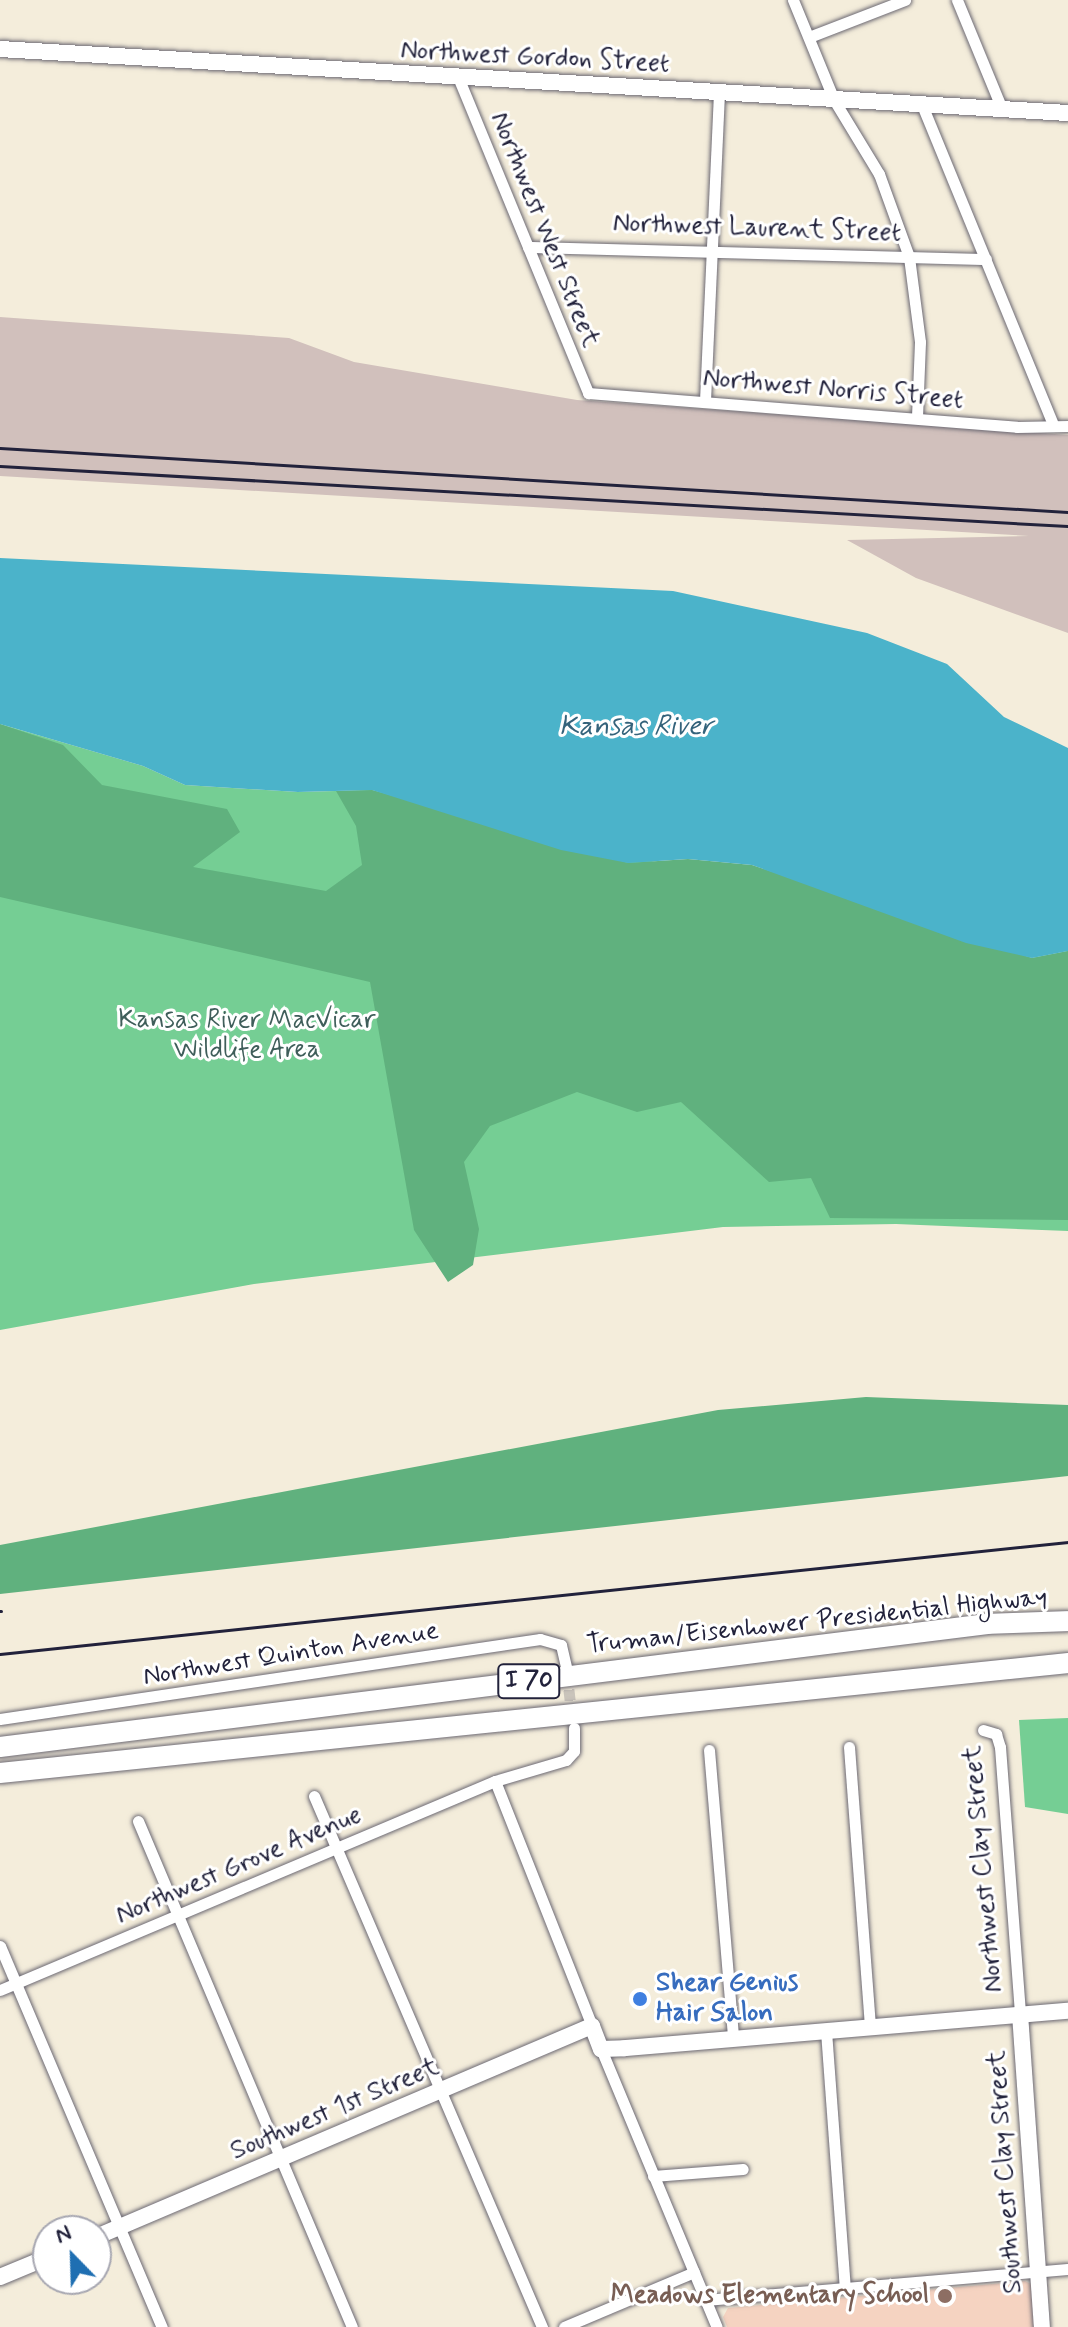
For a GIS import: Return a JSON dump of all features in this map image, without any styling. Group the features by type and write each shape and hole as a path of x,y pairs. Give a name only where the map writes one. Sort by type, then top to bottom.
{"highway":[{"name":"Truman/Eisenhower Presidential Highway","path":"0,1747 971,1626 1068,1621"},
{"name":"I 70","path":"0,1773 1068,1663"}],"street":[{"path":"793,0 834,100 879,174 909,257 920,342 917,418"},
{"path":"809,37 905,0"},
{"path":"957,0 1002,109"},
{"name":"Northwest Gordon Street","path":"0,49 1068,113"},
{"name":"Northwest West Street","path":"458,77 585,388 594,394"},
{"path":"705,401 716,249 719,93"},
{"path":"922,105 1053,425"},
{"name":"Northwest Laurent Street","path":"528,247 716,249 986,259"},
{"name":"Northwest Norris Street","path":"594,394 1068,426"},
{"name":"Northwest Quinton Avenue","path":"0,1719 540,1639 561,1645 567,1670"},
{"path":"574,1728 574,1751 566,1760 495,1781 601,2049 717,2327"},
{"name":"Northwest Clay Street","path":"983,1730 996,1734 1000,1747 1020,2014"},
{"path":"849,1747 870,2026"},
{"path":"709,1750 733,2037"},
{"name":"Northwest Grove Avenue","path":"0,1990 495,1781"},
{"path":"314,1796 542,2327"},
{"path":"138,1821 352,2327"},
{"path":"0,1946 162,2327"},
{"path":"601,2049 1068,2011"},
{"name":"Southwest Clay Street","path":"1020,2014 1042,2327"},
{"name":"Southwest 1st Street","path":"112,2230 592,2026"},
{"path":"826,2031 845,2288"},
{"path":"653,2176 743,2169"},
{"path":"0,2277 32,2264"},
{"path":"705,2300 1068,2269"},
{"path":"564,2327 694,2272"}],"shaded area":[{"path":"0,317 289,338 354,362 577,400 1068,435 1068,633 916,578 847,540 1029,536 0,476"},
{"name":"Meadows Elementary School","path":"1025,2281 1031,2284 1035,2327 727,2327 723,2317 728,2308"}],"green space":[{"name":"Kansas River MacVicar Wildlife Area","path":"0,724 143,766 185,785 298,792 372,790 1032,958 1068,951 1068,1231 896,1224 723,1227 254,1284 0,1330"},
{"path":"0,724 63,745 102,785 227,809 240,832 193,867 326,891 362,865 356,826 336,791 372,790 628,863 688,859 752,865 1032,958 1068,951 1068,1220 830,1218 811,1178 769,1182 681,1102 637,1112 577,1092 490,1126 464,1162 479,1229 473,1265 448,1282 414,1230 370,982 0,897"},
{"path":"866,1397 1068,1405 1068,1476 0,1594 0,1545 718,1410"},
{"path":"1068,1718 1068,1814 1025,1807 1019,1720"}],"water":[{"name":"Kansas River","path":"0,558 673,591 867,633 947,664 1004,717 1068,748 1068,951 1032,958 966,943 752,865 688,859 628,863 561,850 372,790 298,792 185,785 143,766 0,724"}],"tunnel":[{"path":"567,1673 572,1716"}],"railway":[{"path":"0,448 1068,512"},
{"path":"0,466 1068,526"},
{"path":"0,1654 1068,1542"}],"place":[{"name":"Shear Genius Hair Salon","path":"640,1999"},
{"name":"Meadows Elementary School","path":"945,2296"}]}
